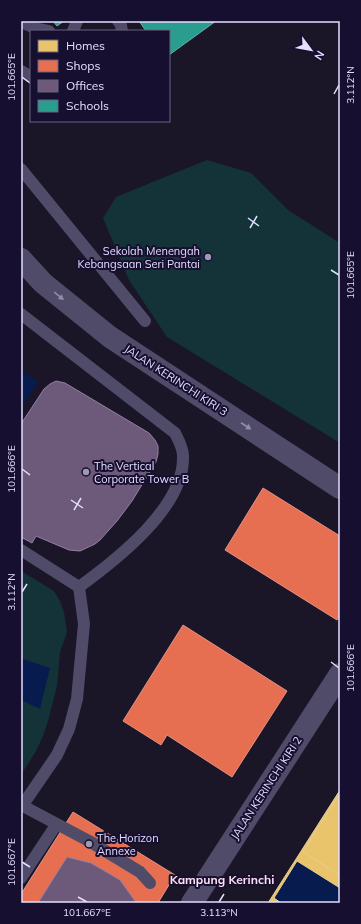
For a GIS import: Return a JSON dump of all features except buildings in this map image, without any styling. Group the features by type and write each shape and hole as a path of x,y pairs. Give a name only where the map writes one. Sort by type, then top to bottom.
{"street":[{"name":"JALAN KERINCHI KIRI 3","path":"28,270 110,337 204,403 340,488"},
{"name":"JALAN KERINCHI KIRI 2","path":"192,903 340,674"}],"lane":[{"path":"73,30 77,21"},
{"path":"21,22 44,30"},
{"path":"21,71 30,76"},
{"path":"21,168 145,321"},
{"path":"21,314 175,433 181,445 183,456 182,474 175,491 164,509 152,524 119,556 79,587"},
{"path":"21,550 79,587 84,624 77,699 69,729 57,756 22,806 89,841 140,872 150,883"},
{"path":"21,878 56,825"}],"green space":[{"path":"207,160 251,173 288,210 340,243 340,443 167,337 129,280 103,218 116,197"},
{"path":"21,571 54,591 64,612 67,632 60,652 57,686 48,721 36,751 21,775"}],"water":[{"path":"21,370 38,382 21,408"},
{"path":"21,657 50,668 40,709 21,700"},
{"path":"297,861 340,888 340,903 281,903 274,898"}],"place":[{"name":"Sekolah Menengah Kebangsaan Seri Pantai","path":"208,257"},
{"name":"The Vertical Corporate Tower B","path":"86,472"},
{"name":"The Horizon Annexe","path":"89,844"}],"district":[{"name":"Kampung Kerinchi","path":"222,880"}]}
